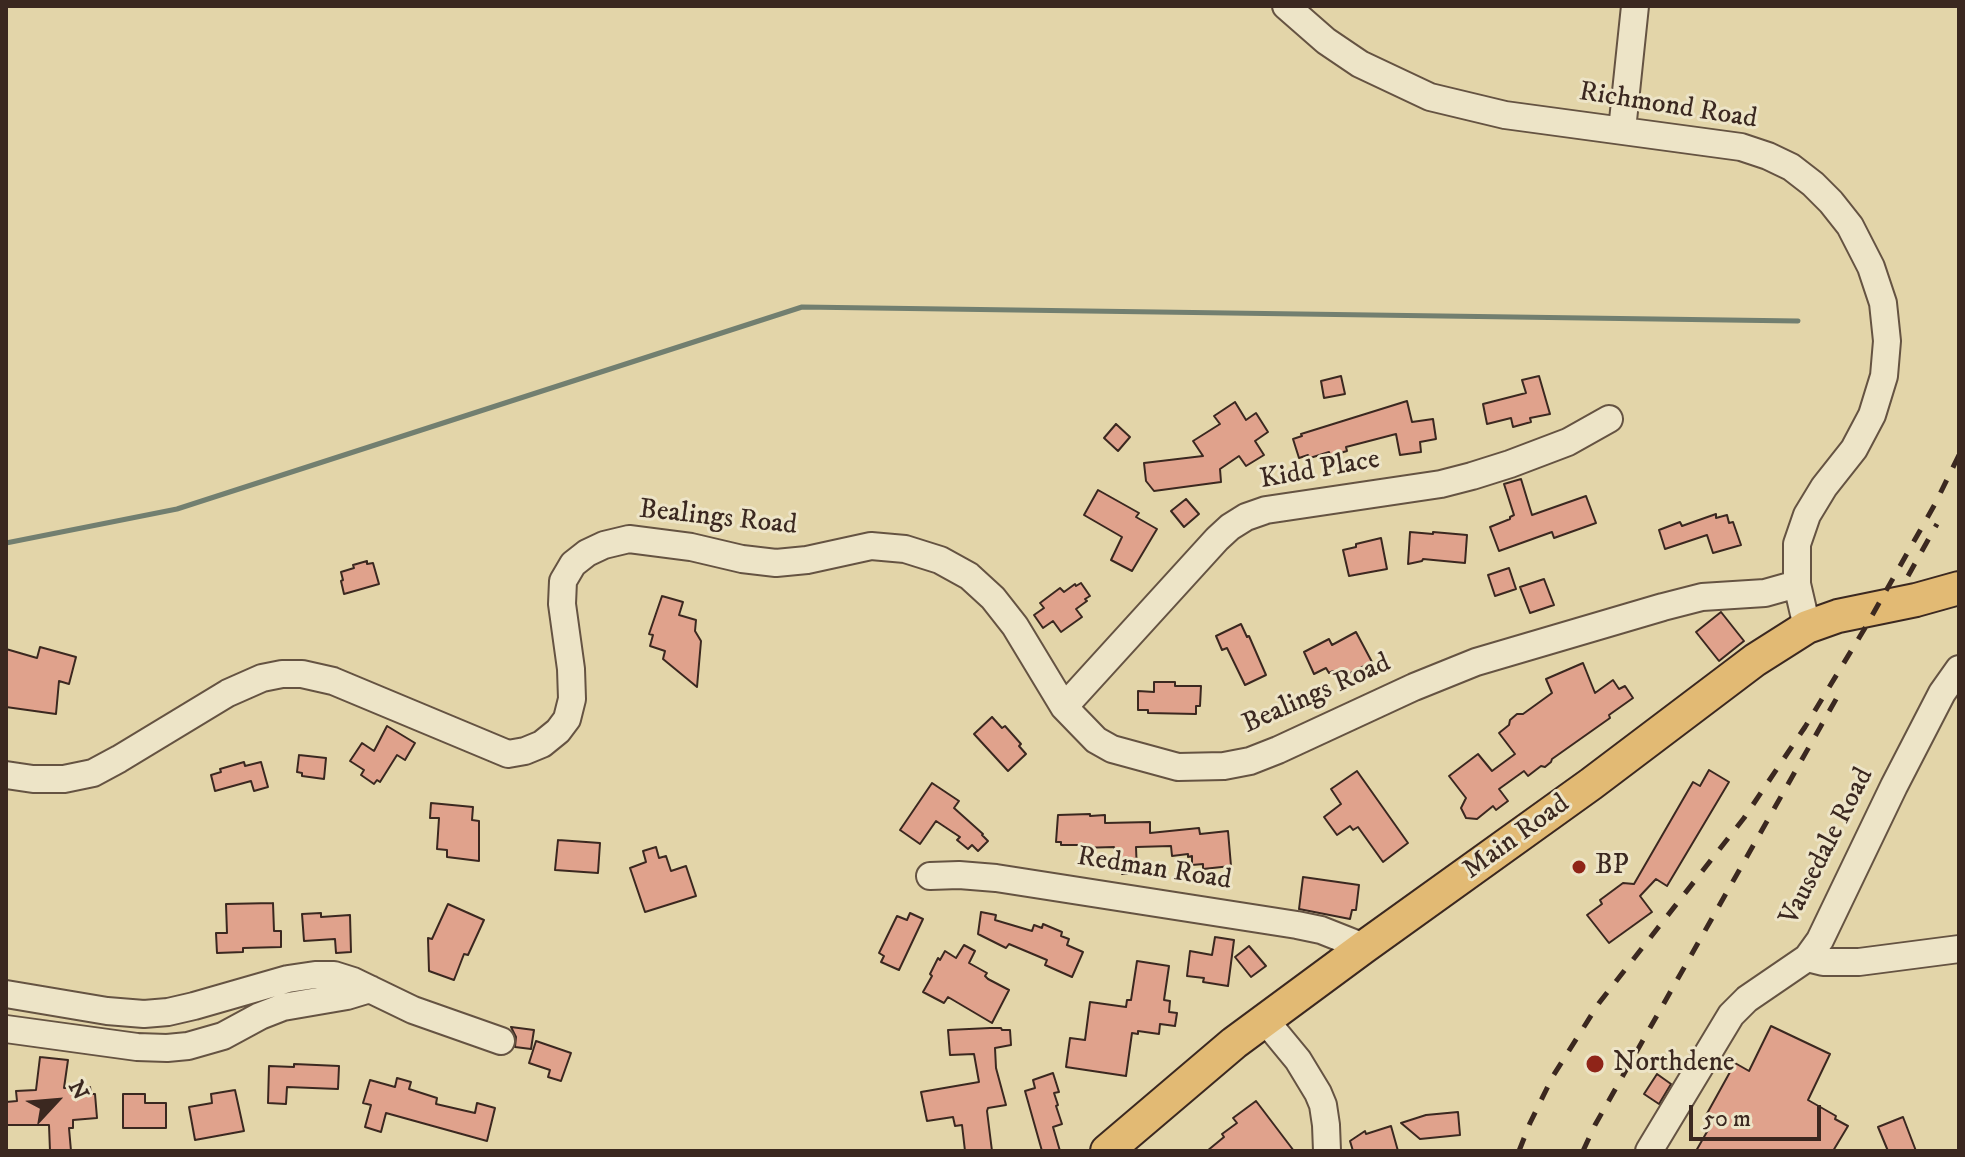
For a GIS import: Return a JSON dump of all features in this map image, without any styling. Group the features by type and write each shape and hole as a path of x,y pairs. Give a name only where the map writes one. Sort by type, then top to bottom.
{"main road":[{"name":"Main Road","path":"1107,1151 1265,1020 1591,784 1755,660 1807,627 1838,616 1959,588"}],"street":[{"name":"Richmond Road","path":"1286,6 1326,41 1360,64 1430,97 1505,115 1741,147 1791,167 1831,202 1850,226 1871,267 1883,303 1887,341 1884,376 1872,415 1854,449 1807,515 1797,544 1797,584 1807,627"},
{"path":"1622,130 1635,6"},
{"name":"Kidd Place","path":"1064,707 1217,539 1246,517 1266,510 1441,484 1472,476 1556,446 1609,419"},
{"name":"Bealings Road","path":"6,775 64,779 93,773 228,693 262,678 282,674 302,674 333,681 508,754 525,751 542,744 558,731 567,719 572,699 562,604 563,581 573,564 587,553 629,539 776,563 807,560 871,546 905,549 940,560 969,576 993,598 1015,626 1064,707 1096,740 1112,749 1178,767 1224,766 1250,761 1476,662 1702,597 1765,593 1797,584"},
{"name":"Vausedale Road","path":"1649,1151 1731,1015 1747,999 1807,958 1829,925 1901,773 1942,693 1959,669"},
{"name":"Redman Road","path":"930,876 996,878 1297,925 1321,930 1364,947"},
{"path":"1807,958 1823,962 1859,962 1959,949"},
{"path":"6,994 144,1014 168,1012 288,979 334,975 413,1010 501,1041"},
{"path":"6,1029 137,1047 188,1046 223,1036 283,1007 370,989"},
{"path":"1265,1020 1298,1060 1318,1093 1323,1105 1327,1151"}],"building":[{"path":"1341,376 1345,394 1324,398 1321,381"},
{"path":"1539,376 1550,414 1530,418 1531,422 1513,427 1511,418 1487,424 1483,404 1526,393 1522,380"},
{"path":"1407,401 1412,422 1433,419 1436,439 1420,442 1421,452 1400,455 1396,434 1346,447 1347,451 1330,456 1329,452 1299,458 1293,439 1301,434"},
{"path":"1235,402 1246,420 1256,413 1268,432 1255,441 1264,455 1246,466 1239,456 1220,469 1221,482 1154,491 1146,481 1144,463 1203,456 1193,441 1220,424 1214,416"},
{"path":"1116,424 1130,437 1118,451 1104,438"},
{"path":"1521,479 1532,515 1586,496 1596,523 1554,538 1552,532 1499,551 1490,527 1514,515 1504,484"},
{"path":"1098,490 1139,513 1136,517 1157,529 1132,571 1111,560 1122,537 1084,515"},
{"path":"1186,499 1199,514 1184,527 1171,511"},
{"path":"1716,514 1716,518 1727,515 1729,523 1733,522 1741,545 1713,553 1707,535 1665,549 1659,530"},
{"path":"1410,532 1467,535 1465,563 1423,559 1408,564"},
{"path":"1381,538 1387,569 1349,576 1343,550"},
{"path":"367,561 367,564 373,563 379,584 344,594 341,572"},
{"path":"1509,568 1516,589 1495,596 1488,575"},
{"path":"1544,579 1554,605 1530,613 1520,587"},
{"path":"1081,583 1090,596 1076,609 1082,617 1061,632 1053,621 1043,628 1034,615 1044,608 1040,603 1060,588 1064,592"},
{"path":"662,596 683,602 679,615 696,620 695,631 701,641 697,687 663,659 665,651 650,646 653,635 649,634"},
{"path":"1721,612 1744,641 1719,661 1696,632"},
{"path":"1241,624 1266,675 1245,685 1227,648 1222,650 1216,636"},
{"path":"1356,632 1372,662 1337,680 1333,671 1329,673 1326,668 1314,674 1304,652 1329,639 1332,645"},
{"path":"40,647 76,657 69,684 59,681 56,714 6,707 6,649 37,658"},
{"path":"1583,663 1595,693 1613,680 1619,689 1625,686 1633,698 1545,767 1541,766 1528,776 1524,771 1499,789 1508,801 1496,810 1493,806 1477,819 1466,818 1461,808 1466,798 1449,776 1478,754 1492,771 1515,754 1499,733 1517,714 1523,714 1552,693 1546,679"},
{"path":"1154,682 1201,686 1200,706 1196,706 1196,714 1138,710 1138,691 1154,692"},
{"path":"992,717 1002,728 1005,726 1026,754 1008,771 974,734"},
{"path":"387,726 415,743 405,760 397,755 380,782 377,780 374,784 361,775 364,770 350,761 362,743 374,751"},
{"path":"299,755 326,758 324,779 302,776 297,772"},
{"path":"244,762 245,766 261,762 268,787 254,791 251,781 215,791 211,775"},
{"path":"1709,770 1729,782 1667,886 1656,879 1640,896 1652,912 1609,943 1587,915 1602,904 1600,900 1623,883 1634,884 1693,782 1700,786"},
{"path":"1357,771 1408,843 1383,862 1358,827 1353,830 1350,826 1337,835 1324,817 1341,804 1331,789"},
{"path":"932,783 959,801 954,808 988,841 978,851 972,845 968,849 957,840 960,837 936,821 920,844 900,830"},
{"path":"431,803 473,807 472,820 479,821 479,861 447,857 447,850 437,849 439,818 430,818"},
{"path":"1058,815 1105,815 1105,823 1150,822 1150,833 1199,828 1200,834 1228,831 1231,866 1203,869 1203,864 1192,865 1192,856 1188,857 1188,854 1172,856 1171,846 1136,847 1137,873 1122,874 1121,850 1114,847 1080,848 1079,845 1056,842"},
{"path":"558,840 600,843 598,873 555,870"},
{"path":"656,847 659,858 666,856 671,871 686,866 696,896 645,912 630,868 646,862 643,851"},
{"path":"1303,877 1359,885 1356,910 1352,910 1350,919 1299,909"},
{"path":"273,903 274,931 281,931 281,947 243,948 243,952 217,953 216,933 227,933 226,904"},
{"path":"448,904 484,920 468,955 464,954 454,980 429,971 428,938 432,939"},
{"path":"981,912 996,915 995,920 1032,931 1034,925 1042,928 1043,924 1062,932 1061,936 1069,939 1067,945 1083,952 1072,977 1045,965 1047,960 1009,944 1006,948 978,934"},
{"path":"321,913 321,917 350,915 351,952 336,953 335,939 304,941 302,914"},
{"path":"910,913 923,919 899,970 881,962 884,956 879,953 897,916 907,920"},
{"path":"1215,937 1234,940 1228,986 1187,976 1190,951 1212,955"},
{"path":"964,945 975,951 969,963 987,973 985,976 988,979 1009,990 992,1023 948,997 944,1003 923,992 938,958 940,960 945,951 956,958"},
{"path":"1249,946 1266,966 1251,977 1235,957"},
{"path":"1137,961 1169,966 1164,1000 1170,1001 1169,1012 1177,1013 1175,1026 1160,1024 1159,1034 1132,1033 1126,1076 1066,1067 1070,1038 1085,1040 1090,1002 1126,1007 1127,1000 1131,1000"},
{"path":"1771,1026 1830,1054 1808,1100 1848,1126 1833,1151 1696,1151 1712,1123 1704,1119 1735,1063 1749,1071"},
{"path":"511,1027 534,1030 531,1049 515,1047 516,1037"},
{"path":"948,1030 1010,1030 1011,1045 995,1048 996,1068 1006,1105 988,1108 987,1111 992,1151 965,1151 962,1125 955,1126 953,1117 927,1121 921,1092 979,1082 974,1054 950,1055"},
{"path":"536,1041 571,1053 561,1081 548,1077 550,1070 529,1063"},
{"path":"40,1057 68,1060 64,1088 90,1087 91,1094 95,1094 97,1118 73,1120 73,1128 69,1128 71,1151 50,1151 49,1125 6,1125 6,1102 17,1101 16,1091 36,1090"},
{"path":"294,1064 339,1066 338,1089 287,1087 286,1104 268,1103 269,1066 294,1067"},
{"path":"1053,1073 1059,1092 1054,1093 1056,1106 1062,1124 1053,1127 1060,1151 1042,1151 1025,1091 1035,1088 1033,1080"},
{"path":"1657,1074 1671,1084 1659,1104 1644,1094"},
{"path":"397,1078 411,1082 409,1089 437,1098 436,1104 475,1113 477,1103 495,1108 487,1141 386,1113 381,1132 365,1127 371,1105 363,1103 370,1080 395,1087"},
{"path":"235,1090 244,1131 195,1140 189,1107 212,1103 211,1094"},
{"path":"123,1094 145,1094 145,1103 166,1103 166,1128 123,1128"},
{"path":"1256,1101 1294,1151 1207,1151 1237,1123 1233,1118"},
{"path":"1458,1112 1460,1135 1420,1139 1401,1123 1426,1115"},
{"path":"1903,1117 1916,1151 1888,1151 1878,1127"},
{"path":"1391,1126 1398,1151 1353,1151 1350,1141 1365,1131 1366,1134"}],"waterway":[{"path":"6,543 177,509 802,307 1798,321"}],"railway":[{"path":"1519,1151 1553,1076 1599,1003 1744,818 1805,727 1865,628 1959,455"},
{"path":"1908,576 1937,524"},
{"path":"1583,1151 1839,694"}],"place":[{"name":"BP","path":"1579,867"},
{"name":"Northdene","path":"1595,1064"}]}
